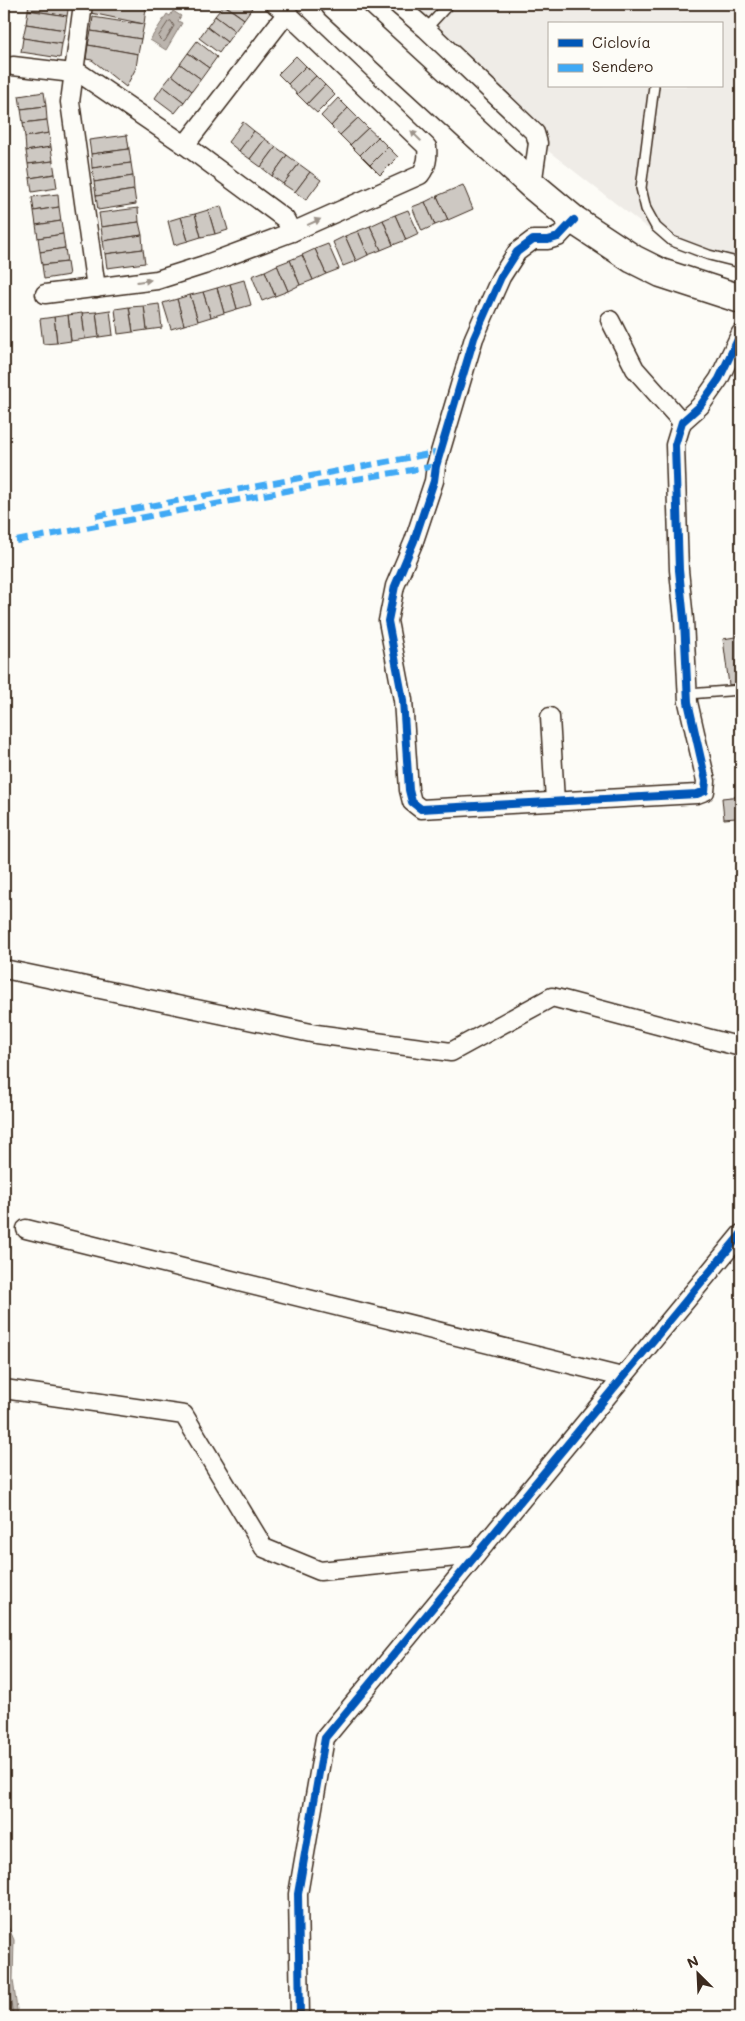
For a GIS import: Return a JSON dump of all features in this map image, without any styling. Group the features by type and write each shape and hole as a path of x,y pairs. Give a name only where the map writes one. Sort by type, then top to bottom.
{"main road":[{"path":"336,4 532,186 574,220 633,259 661,273 741,299"}],"street":[{"path":"83,4 72,73 70,102 96,288"},
{"path":"397,4 426,29 535,133 538,143 532,186"},
{"path":"45,294 156,280 204,265 292,232 420,176 426,167 428,157 427,147 281,8 185,145"},
{"path":"13,66 81,74 185,145 285,219 292,232"},
{"path":"574,220 558,236 548,240 533,240 517,252 501,276 474,338 436,466 434,481 414,541 395,586 388,620 403,700 409,790 412,802 421,808 697,794 705,791 706,781 688,694 676,505 675,445 682,422 700,406 719,379 741,333"},
{"path":"610,320 635,369 682,422"},
{"path":"550,716 555,801"},
{"path":"4,969 316,1034 451,1052 552,997 741,1046"},
{"path":"26,1229 622,1377"},
{"path":"300,2017 298,1894 325,1738 741,1234"},
{"path":"4,1388 184,1415 264,1548 320,1571 476,1556"}],"lane":[{"path":"426,29 449,4"},
{"path":"654,88 641,188 646,209 656,227 672,241 709,255 741,263"},
{"path":"688,694 741,690"}],"shaded area":[{"path":"397,4 741,4 741,270 669,245 538,143"}],"water":[{"path":"173,11 181,16 178,21 182,23 166,50 150,40 167,14 170,16"},
{"path":"4,1862 8,1926 14,1940 13,1980 18,2017 4,2017"}],"building":[{"path":"29,4 69,4 67,16 28,10"},
{"path":"93,4 120,4 146,8 144,24 91,13"},
{"path":"120,4 147,4 146,8"},
{"path":"224,4 246,4 252,8 244,19"},
{"path":"224,5 244,19 235,31 215,16"},
{"path":"28,10 67,16 65,30 26,24"},
{"path":"215,16 235,31 227,42 207,27"},
{"path":"93,17 144,24 141,39 91,31"},
{"path":"26,24 65,30 62,44 23,38"},
{"path":"207,27 227,42 219,53 199,38"},
{"path":"91,31 141,39 138,54 88,45"},
{"path":"23,38 62,44 60,58 21,52"},
{"path":"197,41 217,57 209,68 188,53"},
{"path":"88,45 138,54 136,68 126,87 92,60 86,59"},
{"path":"188,53 209,68 201,79 180,64"},
{"path":"296,56 306,66 288,84 278,74"},
{"path":"180,64 201,79 192,91 172,75"},
{"path":"306,66 316,76 297,94 288,84"},
{"path":"172,75 192,91 184,102 163,86"},
{"path":"316,76 325,85 307,104 297,94"},
{"path":"325,85 335,95 317,113 307,104"},
{"path":"163,86 184,102 175,113 155,98"},
{"path":"44,92 46,106 21,109 19,96"},
{"path":"338,98 348,108 331,126 321,116"},
{"path":"46,106 47,120 23,123 21,109"},
{"path":"348,108 358,118 340,135 331,126"},
{"path":"358,118 368,128 350,145 340,135"},
{"path":"47,120 49,133 25,137 23,123"},
{"path":"243,122 254,131 239,151 228,142"},
{"path":"368,128 378,137 360,155 350,145"},
{"path":"254,131 265,139 250,159 239,151"},
{"path":"49,133 51,147 26,151 25,137"},
{"path":"127,135 129,149 91,154 89,140"},
{"path":"378,137 388,147 370,165 360,155"},
{"path":"265,139 276,147 261,167 250,159"},
{"path":"51,147 53,161 28,164 26,151"},
{"path":"276,147 287,155 272,176 261,167"},
{"path":"388,147 398,157 380,175 370,165"},
{"path":"129,149 131,163 92,168 91,154"},
{"path":"287,155 299,164 283,184 272,176"},
{"path":"53,161 55,174 30,178 28,164"},
{"path":"131,163 133,176 94,182 92,168"},
{"path":"299,164 310,172 295,192 283,184"},
{"path":"310,172 321,180 306,200 295,192"},
{"path":"55,174 57,188 32,192 30,178"},
{"path":"133,176 134,190 96,196 94,182"},
{"path":"463,185 473,209 448,220 437,196"},
{"path":"134,190 136,204 98,210 96,196"},
{"path":"58,194 59,207 34,211 32,197"},
{"path":"437,196 448,220 435,225 425,202"},
{"path":"425,202 435,225 422,231 412,207"},
{"path":"221,206 228,230 215,234 208,210"},
{"path":"59,207 61,221 36,225 34,211"},
{"path":"138,208 139,222 101,227 99,213"},
{"path":"208,210 215,234 201,237 195,214"},
{"path":"408,210 419,234 406,240 395,215"},
{"path":"195,214 201,237 188,241 181,217"},
{"path":"395,215 406,240 393,245 383,220"},
{"path":"181,217 188,241 174,245 168,221"},
{"path":"383,220 393,245 381,250 370,226"},
{"path":"61,221 63,234 38,238 36,225"},
{"path":"139,222 142,235 103,241 101,227"},
{"path":"370,226 381,250 368,255 358,231"},
{"path":"358,231 368,255 356,261 345,236"},
{"path":"63,234 65,248 40,252 38,238"},
{"path":"142,235 143,249 105,254 103,241"},
{"path":"345,236 356,261 343,266 333,242"},
{"path":"328,244 339,269 326,274 315,249"},
{"path":"65,248 67,262 42,265 40,252"},
{"path":"143,249 145,263 107,268 105,254"},
{"path":"315,249 326,274 313,280 302,255"},
{"path":"302,255 313,280 300,285 290,260"},
{"path":"290,260 300,285 288,291 277,265"},
{"path":"67,262 69,275 44,279 42,265"},
{"path":"277,265 288,291 275,296 265,271"},
{"path":"265,271 275,296 262,301 252,276"},
{"path":"244,280 251,305 237,309 230,284"},
{"path":"230,284 237,309 224,313 217,288"},
{"path":"217,288 224,313 211,317 203,292"},
{"path":"203,292 211,317 198,321 190,295"},
{"path":"190,295 198,321 184,325 177,299"},
{"path":"177,299 184,325 171,329 163,303"},
{"path":"159,304 162,328 147,330 144,306"},
{"path":"144,306 147,330 133,332 129,307"},
{"path":"129,307 133,332 118,334 115,309"},
{"path":"110,310 113,335 99,337 96,312"},
{"path":"96,312 99,337 85,339 82,313"},
{"path":"82,313 85,339 71,341 68,315"},
{"path":"68,315 71,341 57,343 54,317"},
{"path":"54,317 57,343 43,344 40,319"},
{"path":"741,636 741,683 729,685 723,639"},
{"path":"741,796 741,881 736,818 724,819 722,798"}],"marked path":[{"path":"96,516 440,452"},
{"path":"16,541 307,487 436,466"}],"cycle path":[{"path":"574,220 558,237 548,240 533,240 517,252 501,277 474,338 436,466 434,481 414,541 395,586 388,621 403,700 409,790 412,802 421,809 697,794 705,791 706,781 688,702 684,620 679,570 675,445 682,422 700,406 719,379 741,333"},
{"path":"300,2017 298,1894 325,1738 741,1234"}]}
